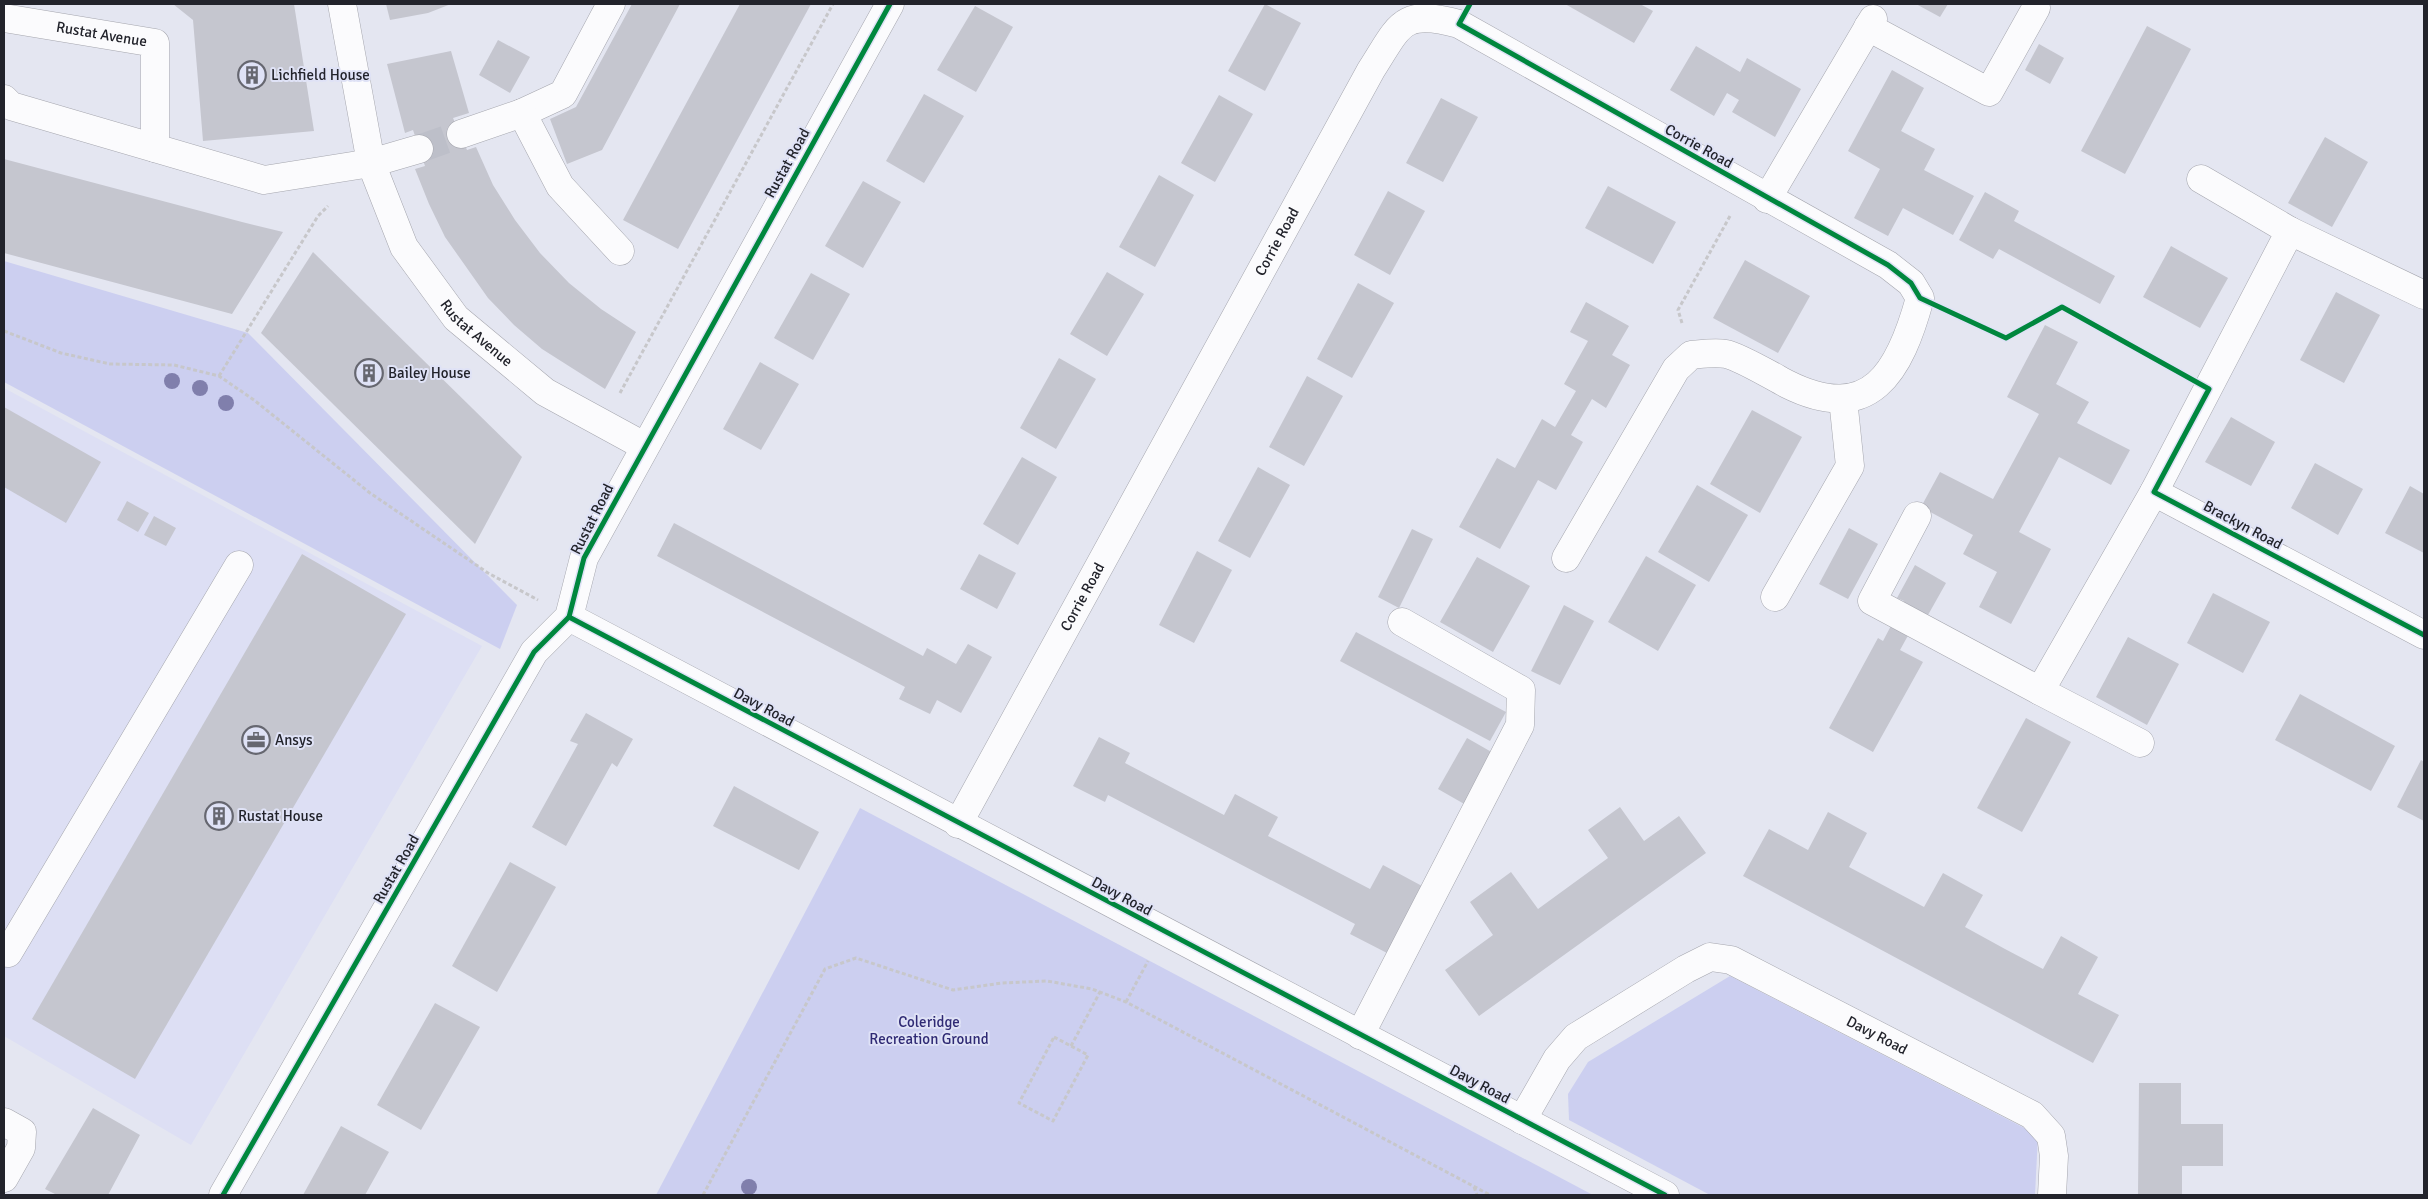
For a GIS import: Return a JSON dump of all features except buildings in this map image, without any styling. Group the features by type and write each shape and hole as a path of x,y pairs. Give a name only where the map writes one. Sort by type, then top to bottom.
{"street":[{"name":"Rustat Avenue","path":"342,4 371,163 404,246 456,318 545,392 644,446"},
{"path":"461,134 522,113 563,94 611,4"},
{"name":"Rustat Road","path":"223,1195 534,652 568,617 584,558 644,446 890,4"},
{"path":"1757,192 1870,23 1989,92 2036,8"},
{"name":"Corrie Road","path":"958,824 1371,70 1397,30 1415,17 1435,18 1459,24 1888,265 1912,282 1920,298"},
{"name":"Rustat Avenue","path":"4,18 155,43 156,148"},
{"path":"4,99 11,106 264,180 371,163 419,149"},
{"path":"522,113 560,186 620,250"},
{"path":"2201,179 2290,231 2424,295"},
{"path":"2040,690 2154,492 2290,231"},
{"path":"1566,558 1676,368 1691,355 1726,354 1805,393 1833,400 1858,397 1880,384 1899,355 1912,325 1920,298"},
{"path":"1775,597 1850,466 1843,399"},
{"name":"Brackyn Road","path":"2154,492 2424,635"},
{"path":"1917,516 1872,600 2140,743"},
{"path":"4,951 8,953 239,565"},
{"name":"Davy Road","path":"568,617 1665,1195"},
{"path":"1360,1035 1520,725 1521,690 1402,622"},
{"name":"Davy Road","path":"1522,1120 1557,1059 1576,1037 1686,968 1710,957 1731,960 2032,1115 2051,1136 2054,1156 2052,1195"},
{"path":"4,1122 22,1132 22,1148 4,1178"}],"path":[{"path":"603,424 833,4"},
{"path":"1691,355 1678,310 1757,192"},
{"path":"220,376 318,216 331,202"},
{"path":"1920,298 2006,338 2062,308 2209,389"},
{"path":"4,332 61,353 110,364 174,365 220,376 254,400 370,493 488,574 568,617"},
{"path":"1126,1002 1164,932"},
{"path":"703,1195 825,969 856,958 953,990 1002,983 1047,981 1100,992 1126,1002 1490,1195"},
{"path":"1071,1046 1100,992"},
{"path":"1054,1037 1071,1046 1088,1055 1053,1121 1019,1103 1054,1037"},
{"path":"1474,1187 1477,1195"}],"shaded area":[{"path":"4,388 482,646 191,1145 4,1036"}],"green space":[{"path":"4,261 248,333 517,605 500,649 4,382"},
{"name":"Coleridge Recreation Ground","path":"860,808 1593,1195 656,1195"},
{"path":"1730,976 2038,1135 2035,1195 1710,1195 1569,1120 1568,1094 1588,1062"}],"tunnel":[{"path":"419,149 461,134"}],"cycle path":[{"path":"223,1195 534,652 569,617 584,558 890,4"},
{"path":"1470,4 1459,24 1888,265 1911,283 1920,298 2006,338 2062,307 2209,389 2154,492 2424,635"},
{"path":"569,617 1665,1195"}],"place":[{"name":"Lichfield House","path":"252,75"},
{"name":"Bailey House","path":"369,373"},
{"name":"Ansys","path":"256,740"},
{"name":"Rustat House","path":"219,816"}]}
